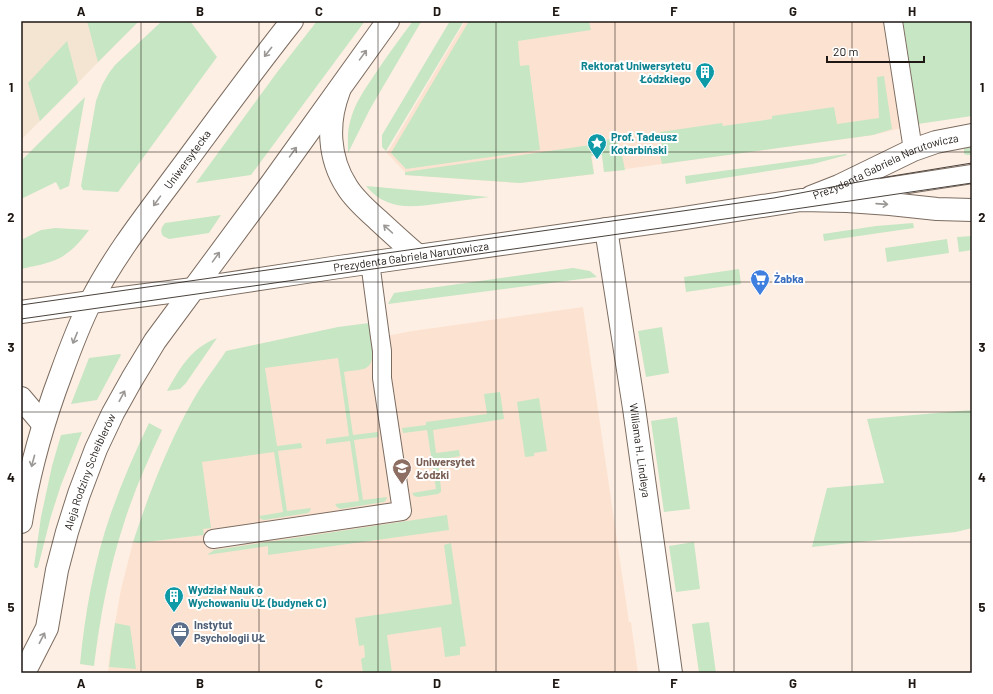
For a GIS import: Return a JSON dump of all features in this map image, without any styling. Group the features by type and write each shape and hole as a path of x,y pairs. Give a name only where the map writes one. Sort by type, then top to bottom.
{"street":[{"name":"Uniwersytecka","path":"91,302 131,235 253,70 292,21"},
{"path":"193,289 271,184 388,21"},
{"path":"340,87 334,102 330,128 334,157 342,179 347,188 360,204 417,255"},
{"name":"Prezydenta Gabriela Narutowicza","path":"801,200 839,186 912,150 936,142 972,135"},
{"name":"Prezydenta Gabriela Narutowicza","path":"21,312 193,289 801,200 848,201 936,209 972,210"},
{"name":"Williama H. Lindleya","path":"606,229 634,408 670,673"},
{"name":"Aleja Rodziny Scheiblerów","path":"24,673 47,628 57,570 67,532 96,449 135,373 154,341 193,289"},
{"path":"21,522 31,470 43,424 71,347 91,302"},
{"path":"21,398 43,424"},
{"name":"Aleja Rodziny Scheiblerów","path":"21,659 24,673"}],"lane":[{"path":"893,21 912,150"},
{"path":"801,200 972,174"},
{"path":"213,539 402,511 382,378 382,351 370,262"}],"shaded area":[{"path":"21,21 139,21 21,140"},
{"path":"465,21 903,21 918,124 873,135 604,172 602,155 592,156 594,174 520,183 405,175 405,172 387,153"},
{"name":"Uniwersytet Łódzki","path":"583,307 629,622 631,622 638,673 108,673 110,651 121,589 133,542 138,543 203,535 195,473 222,393 283,356 412,331"}],"green space":[{"path":"87,21 139,21 98,62"},
{"path":"162,21 190,21 217,57 118,192 83,190 81,186 96,101 102,85 115,65"},
{"path":"317,21 365,21 251,175 196,183 278,71"},
{"path":"413,21 421,22 370,109 348,153 349,126 357,103 380,67"},
{"path":"450,21 464,21 386,151 382,147 382,135"},
{"path":"469,21 589,21 591,30 518,41 520,66 529,65 540,150 406,169 391,153"},
{"path":"903,21 972,21 972,116 918,124"},
{"path":"67,41 78,83 40,121 28,83"},
{"path":"884,76 892,129 873,135 662,164 659,150 662,149 660,132 722,123 723,126 772,119 772,116 834,107 837,124 879,118 877,77"},
{"path":"85,97 69,186 60,190 56,182 21,199 21,161"},
{"path":"617,138 620,155 622,155 625,170 604,172 602,155 591,156 594,174 520,183 405,175 405,172 604,143 604,140"},
{"path":"972,146 972,155 964,154 964,148"},
{"path":"847,155 813,164 686,184 685,176"},
{"path":"366,186 489,197 421,206 402,206 383,200"},
{"path":"221,215 209,233 169,239 161,233 165,223"},
{"path":"913,223 914,228 824,241 823,234 876,226"},
{"path":"55,228 89,230 76,246 60,258 21,269 21,240 41,230"},
{"path":"972,236 972,250 959,252 957,237"},
{"path":"947,239 949,253 887,262 885,248"},
{"path":"573,268 590,271 597,277 388,304 394,293"},
{"path":"739,269 741,284 686,292 684,277"},
{"path":"369,323 372,340 372,360 370,365 364,369 344,372 353,435 378,432 378,437 354,440 363,500 387,497 384,502 340,509 335,504 359,501 350,441 326,444 326,439 349,436 338,358 265,368 277,446 301,443 302,448 278,451 287,511 311,508 310,511 308,513 264,520 259,516 283,512 274,452 202,462 211,528 203,529 204,535 138,543 133,542 152,488 174,436 196,396 226,351 338,327"},
{"path":"662,327 669,373 646,377 638,331"},
{"path":"217,338 186,383 180,389 167,391 177,374 193,353 208,342"},
{"path":"121,355 97,400 71,404 89,358"},
{"path":"500,392 504,419 433,430 436,453 459,450 460,456 438,460 441,492 438,494 418,497 414,496 412,493 436,489 427,430 403,433 402,428 426,425 426,422 487,414 484,394"},
{"path":"539,398 547,451 534,453 534,456 525,457 517,402"},
{"path":"972,410 972,528 956,532 812,547 827,488 884,483 867,419"},
{"path":"677,417 690,509 664,512 651,421"},
{"path":"149,423 162,430 137,487 119,540 106,593 94,666 80,664 95,568 105,531 120,490"},
{"path":"82,432 61,485 51,516 38,567 35,568 34,566 41,517 52,466 61,435"},
{"path":"447,515 449,530 268,555 268,546 207,555 214,550"},
{"path":"694,542 700,589 676,592 669,546"},
{"path":"451,543 466,646 460,647 460,655 445,657 441,627 387,635 392,673 363,673 361,659 365,657 364,645 359,646 355,618 452,604 444,545"},
{"path":"709,622 716,673 699,673 692,624"},
{"path":"115,623 130,626 136,669 109,667"}],"tram line":[{"path":"21,305 774,198 874,179 972,163"},
{"path":"21,319 972,183"}],"place":[{"name":"Rektorat Uniwersytetu Łódzkiego","path":"705,89"},
{"name":"Prof. Tadeusz Kotarbiński","path":"597,160"},
{"name":"Żabka","path":"760,296"},
{"name":"Uniwersytet Łódzki","path":"402,485"},
{"name":"Wydział Nauk o Wychowaniu UŁ (budynek C)","path":"174,613"},
{"name":"Instytut Psychologii UŁ","path":"180,648"}]}
